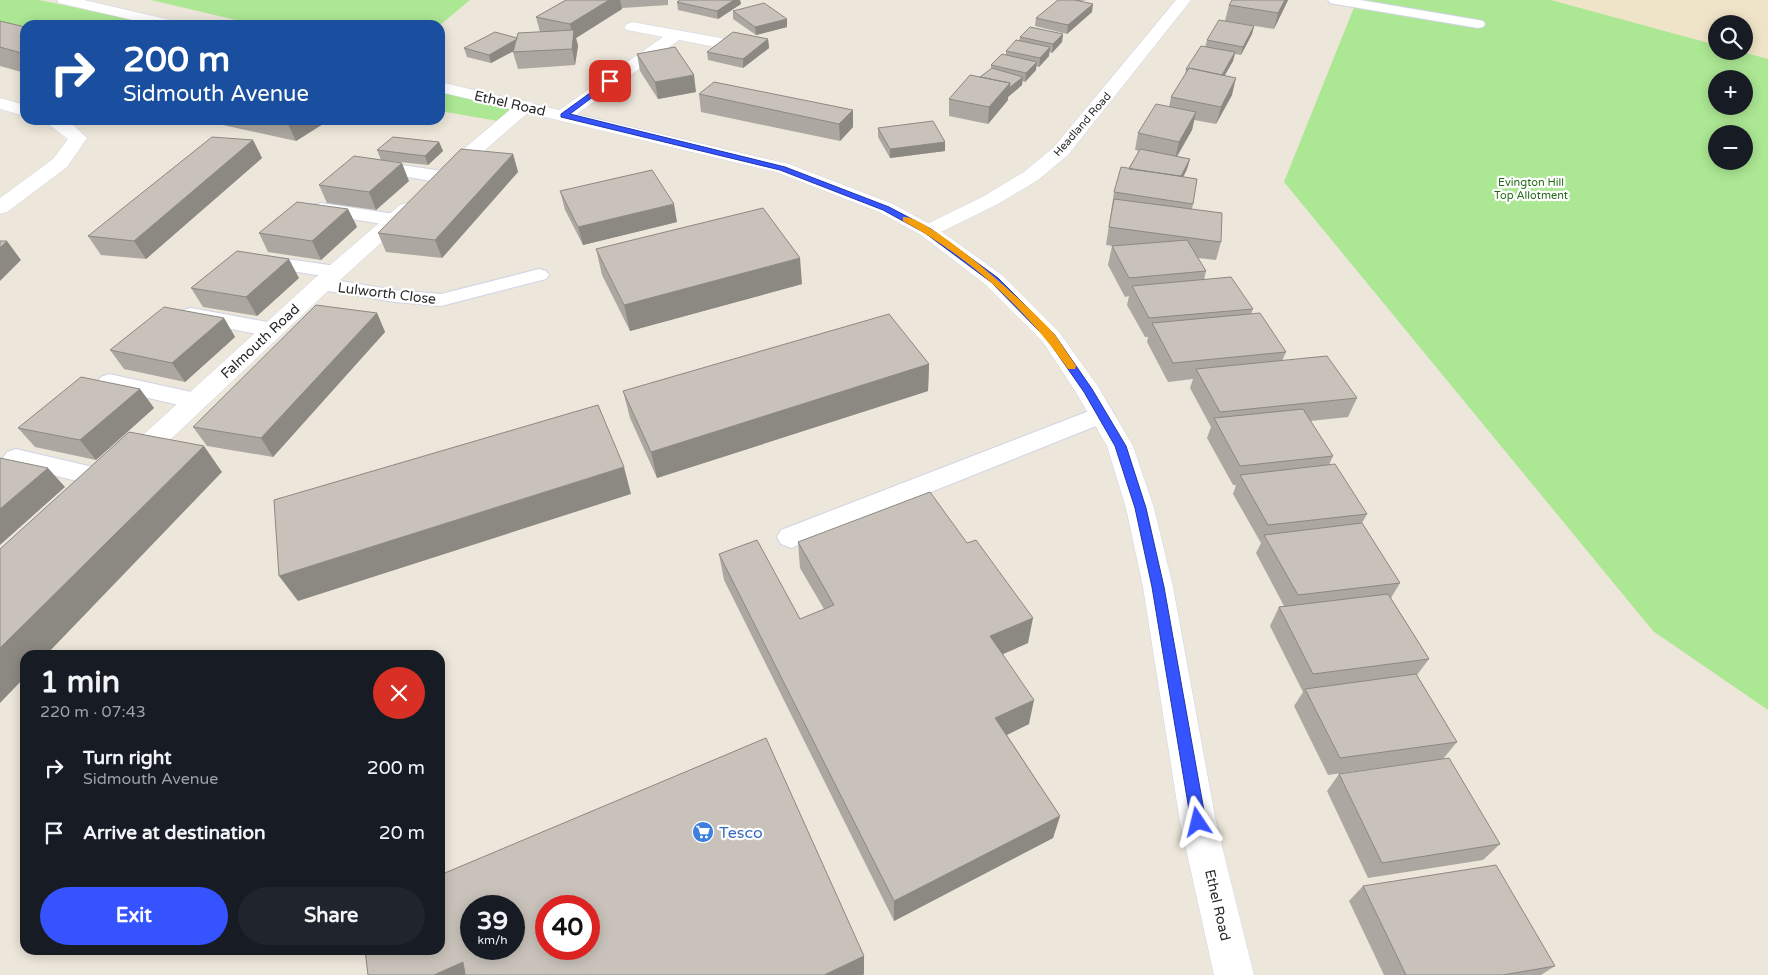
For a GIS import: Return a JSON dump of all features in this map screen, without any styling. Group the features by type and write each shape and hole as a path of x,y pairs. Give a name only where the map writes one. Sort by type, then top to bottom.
{"street":[{"path":"64,0 152,20"},
{"name":"Headland Road","path":"928,231 991,200 1031,176 1060,151 1184,0"},
{"path":"632,27 721,43"},
{"path":"564,115 675,36"},
{"name":"Ethel Road","path":"445,87 782,168 886,208 928,231 994,280 1051,336 1102,414 1120,446 1140,508 1158,587 1198,822 1234,975"},
{"path":"0,103 20,109"},
{"name":"Falmouth Road","path":"89,500 329,278 525,106"},
{"path":"0,208 60,164 78,138 63,125"}],"lane":[{"path":"1335,0 1478,24"},
{"path":"373,166 443,177"},
{"path":"321,209 395,220"},
{"name":"Lulworth Close","path":"259,261 395,296 441,300 539,275"},
{"path":"191,315 273,330"},
{"path":"109,382 196,401"},
{"path":"791,537 1102,414"},
{"path":"16,458 110,480"}],"shaded area":[{"path":"1551,0 1768,0 1768,59 1753,55 1753,15 1708,15 1708,43"}],"green space":[{"path":"0,0 39,0 133,20 20,20 20,39 0,36"},
{"path":"151,0 470,0 445,21 236,20"},
{"name":"Evington Hill Top Allotment","path":"1357,0 1551,0 1708,43 1708,60 1753,60 1753,55 1768,59 1768,710 1653,631 1284,182"},
{"path":"445,88 525,106 504,122 445,112"}],"building":[{"path":"566,0 609,0 570,24 536,17"},
{"path":"680,0 734,0 717,11 677,2"},
{"path":"1058,0 1075,0 1093,4 1068,25 1036,18"},
{"path":"1232,0 1285,0 1278,13 1229,5"},
{"path":"764,3 787,19 755,27 733,11"},
{"path":"1219,20 1254,26 1243,47 1207,40"},
{"path":"0,21 20,26 20,53 0,47"},
{"path":"1030,27 1063,34 1053,44 1020,37"},
{"path":"574,30 572,49 513,52 518,33"},
{"path":"495,32 517,39 489,55 464,48"},
{"path":"733,32 768,39 743,59 707,52"},
{"path":"1016,40 1050,47 1040,58 1006,51"},
{"path":"1201,46 1235,52 1222,75 1186,69"},
{"path":"675,47 694,75 655,82 637,54"},
{"path":"1002,54 1037,62 1026,73 991,65"},
{"path":"992,68 1023,77 1009,88 1010,83 980,77"},
{"path":"1189,68 1236,78 1221,107 1171,97"},
{"path":"970,75 1010,83 989,107 949,99"},
{"path":"714,82 853,110 839,124 699,94"},
{"path":"1156,104 1196,112 1179,142 1138,133"},
{"path":"933,121 945,142 890,149 878,128"},
{"path":"212,137 253,140 134,241 88,236"},
{"path":"393,137 439,142 425,156 377,150"},
{"path":"461,149 513,154 435,240 378,233"},
{"path":"1140,149 1190,159 1181,176 1129,169"},
{"path":"354,156 402,163 369,192 319,185"},
{"path":"1121,167 1197,179 1193,204 1114,192"},
{"path":"652,170 674,204 578,227 560,191"},
{"path":"1114,199 1222,213 1221,242 1109,227"},
{"path":"297,202 348,209 312,241 259,233"},
{"path":"763,208 800,258 624,305 596,249"},
{"path":"1187,240 1206,271 1129,278 1112,246"},
{"path":"0,241 7,241 0,248"},
{"path":"237,251 289,259 246,297 191,288"},
{"path":"1231,277 1253,309 1149,318 1132,286"},
{"path":"316,305 377,313 261,438 193,427"},
{"path":"164,307 224,318 172,363 110,350"},
{"path":"1260,313 1286,352 1173,363 1152,323"},
{"path":"889,314 929,364 651,452 623,391"},
{"path":"1327,356 1357,398 1220,412 1196,369"},
{"path":"81,377 140,389 80,440 18,428"},
{"path":"598,405 624,467 279,576 274,500"},
{"path":"1303,409 1333,456 1240,466 1214,418"},
{"path":"129,432 204,446 0,648 0,549"},
{"path":"0,458 48,468 0,509"},
{"path":"1335,464 1367,514 1268,525 1240,475"},
{"path":"930,492 967,543 976,540 1033,618 990,636 1034,700 995,718 1060,816 894,901 719,554 757,540 800,619 834,605 798,542"},
{"path":"1362,523 1400,583 1298,595 1264,535"},
{"path":"1388,594 1429,659 1313,674 1279,607"},
{"path":"1416,674 1457,742 1340,758 1305,689"},
{"name":"Tesco","path":"766,738 864,956 824,975 465,975 463,962 434,975 368,975 366,955 445,955 445,873"},
{"path":"1449,758 1500,844 1382,863 1339,774"},
{"path":"1496,865 1555,966 1503,975 1406,975 1363,886"}],"slow traffic":[{"path":"906,219 928,231 994,280 1051,336 1071,366"}],"place":[{"name":"Tesco","path":"703,832"}],"route":[{"path":"610,81 564,115 782,168 886,208 928,231 994,280 1051,336 1088,391 1120,446 1140,508 1158,587 1198,822"}]}
